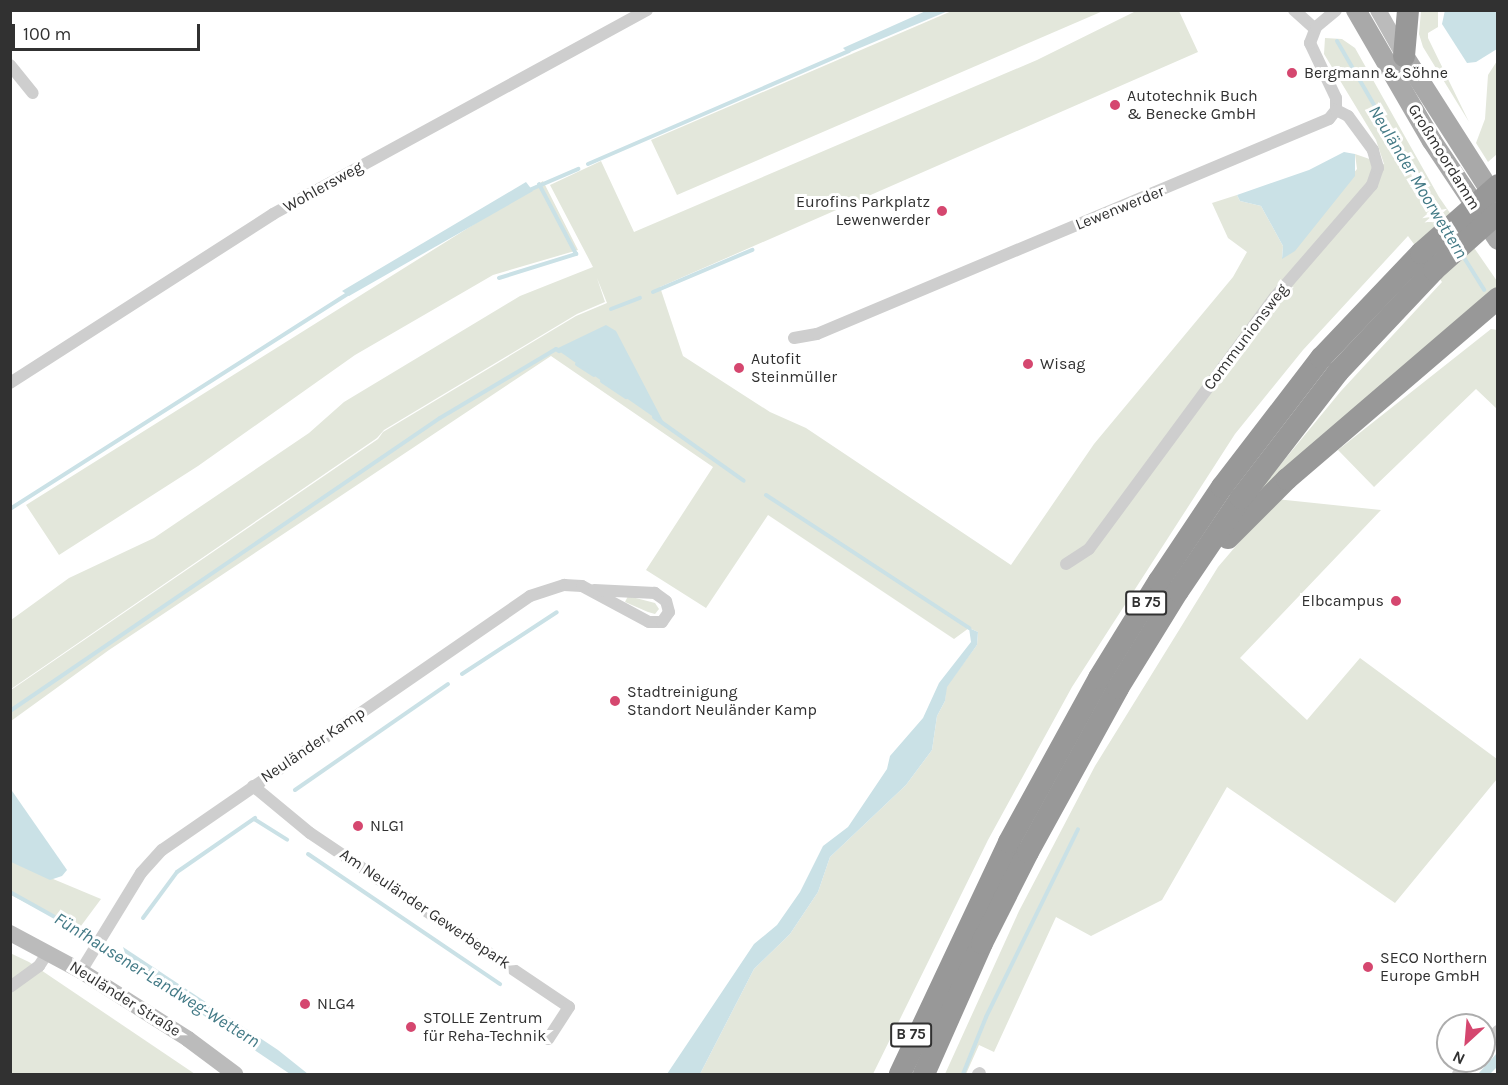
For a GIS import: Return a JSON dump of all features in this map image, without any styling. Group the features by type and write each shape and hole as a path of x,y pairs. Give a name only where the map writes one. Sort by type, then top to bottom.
{"highway":[{"path":"1404,56 1408,10"},
{"name":"B 75","path":"924,1074 982,943 1033,842 1118,688 1178,591 1241,498 1338,372 1427,261 1497,185"},
{"name":"B 75","path":"900,1074 934,996 1047,771 1159,581 1222,487 1321,358 1427,261 1497,213"},
{"name":"B 75","path":"1178,591 1287,478 1487,315 1497,298"},
{"name":"B 75","path":"889,1074 934,996"}],"main road":[{"name":"Großmoordamm","path":"1355,10 1432,141 1497,240"},
{"name":"Großmoordamm","path":"1378,10 1404,56 1497,203"},
{"name":"Neuländer Straße","path":"10,933 81,971 188,1039 235,1074"}],"street":[{"name":"Wohlersweg","path":"10,383 273,214 646,10"},
{"path":"1294,10 1315,29"},
{"path":"1336,110 1333,90 1311,49 1315,29 1335,12 1355,10"},
{"path":"10,65 33,93"},
{"name":"Lewenwerder","path":"794,338 817,334 1208,171 1324,122 1336,110"},
{"name":"Communionsweg","path":"1066,564 1094,543 1275,297 1372,185 1378,168 1373,150 1348,116 1336,110"},
{"name":"Neuländer Kamp","path":"81,971 108,925 152,859 252,786 530,597 564,585 594,590 655,593 666,601 669,612 662,622 649,622 594,590"},
{"name":"Am Neuländer Gewerbepark","path":"252,786 310,833 569,1007 548,1039"},
{"path":"10,987 39,966 48,952"}],"shaded area":[{"path":"954,10 1103,11 677,195 651,140"},
{"path":"1136,11 1179,11 1198,52 660,287 683,356 770,412 806,428 1011,565 1094,444 1233,277 1247,252 1228,238 1212,203 1237,195 1240,201 1261,206 1283,246 1282,258 1357,169 1355,154 1384,164 1376,140 1324,54 1325,38 1342,39 1355,48 1439,197 1497,281 1497,289 1265,489 1262,487 1341,391 1442,282 1408,236 1303,350 1235,434 1072,687 988,840 873,1074 700,1074 754,969 790,934 818,892 830,857 906,785 932,750 937,716 945,701 946,687 977,645 978,632 969,628 954,639 768,515 706,608 646,570 713,467 551,356 109,650 11,721 11,690 378,439 383,432 576,316 607,303 597,278 605,302 577,314 384,430 377,438 11,689 11,620 69,578 154,538 309,433 344,402 520,296 593,267 550,185 601,161 634,232 1037,60"},
{"path":"1421,11 1438,11 1438,27 1428,33 1428,38 1469,122 1423,47 1419,34"},
{"path":"1497,61 1497,154 1488,162 1476,143 1485,119 1488,75"},
{"path":"543,181 578,250 493,275 355,355 198,466 59,555 26,505"},
{"path":"1491,329 1497,330 1497,409 1476,389 1374,487 1338,450"},
{"path":"1276,499 1381,510 1240,658 1307,720 1360,658 1497,759 1497,779 1395,903 1227,787 1162,900 1091,936 1056,917 994,1052 979,1045 966,1074 945,1074 1019,911 1095,766 1218,567"},
{"path":"628,596 655,603 659,609 655,614 648,612 625,602"},
{"path":"10,861 101,899 78,930 11,895"},
{"path":"10,953 29,962 195,1074 11,1074"}],"water":[{"path":"928,10 948,11 848,53 843,48"},
{"path":"1445,10 1497,11 1497,49 1476,62 1467,63 1442,24"},
{"path":"1344,152 1355,154 1355,176 1295,251 1282,259 1283,246 1261,206 1240,201 1237,195 1309,170"},
{"path":"526,182 533,191 349,296 342,291"},
{"path":"606,325 616,331 665,425 556,349"},
{"path":"969,628 978,632 977,645 947,687 945,701 937,716 932,750 906,785 830,857 818,892 790,934 754,969 700,1074 667,1074 754,944 777,925 800,892 823,846 848,827 887,769 890,756 923,718 939,683 971,642"},
{"path":"10,788 67,870 62,876 50,880 11,862"},
{"path":"123,947 278,1050 308,1074 290,1074 129,965"}],"waterway":[{"name":"Neuländer Moorwettern","path":"1337,41 1443,224"},
{"path":"588,164 849,51"},
{"path":"527,191 578,169"},
{"path":"499,278 576,254 539,184"},
{"path":"653,292 752,250"},
{"name":"Neuländer Moorwettern","path":"1463,256 1484,290"},
{"path":"10,509 349,293"},
{"path":"611,309 640,298"},
{"path":"10,711 440,418 556,349 559,351"},
{"path":"577,364 594,375"},
{"path":"602,381 626,397"},
{"path":"654,417 744,481"},
{"path":"766,495 969,628"},
{"path":"462,674 557,612"},
{"path":"295,790 448,684"},
{"path":"143,918 177,872 255,818"},
{"path":"254,819 287,840"},
{"path":"963,1074 986,1017 1078,829"},
{"path":"308,854 500,984"},
{"name":"Fünfhausener-Landweg-Wettern","path":"10,892 130,959"}],"place":[{"name":"Bergmann & Söhne","path":"1292,73"},
{"name":"Autotechnik Buch & Benecke GmbH","path":"1115,105"},
{"name":"Eurofins Parkplatz Lewenwerder","path":"942,211"},
{"name":"Wisag","path":"1028,364"},
{"name":"Autofit Steinmüller","path":"739,368"},
{"name":"Elbcampus","path":"1396,601"},
{"name":"Stadtreinigung Standort Neuländer Kamp","path":"615,701"},
{"name":"NLG1","path":"358,826"},
{"name":"SECO Northern Europe GmbH","path":"1368,967"},
{"name":"NLG4","path":"305,1004"},
{"name":"STOLLE Zentrum für Reha-Technik","path":"411,1027"}]}
